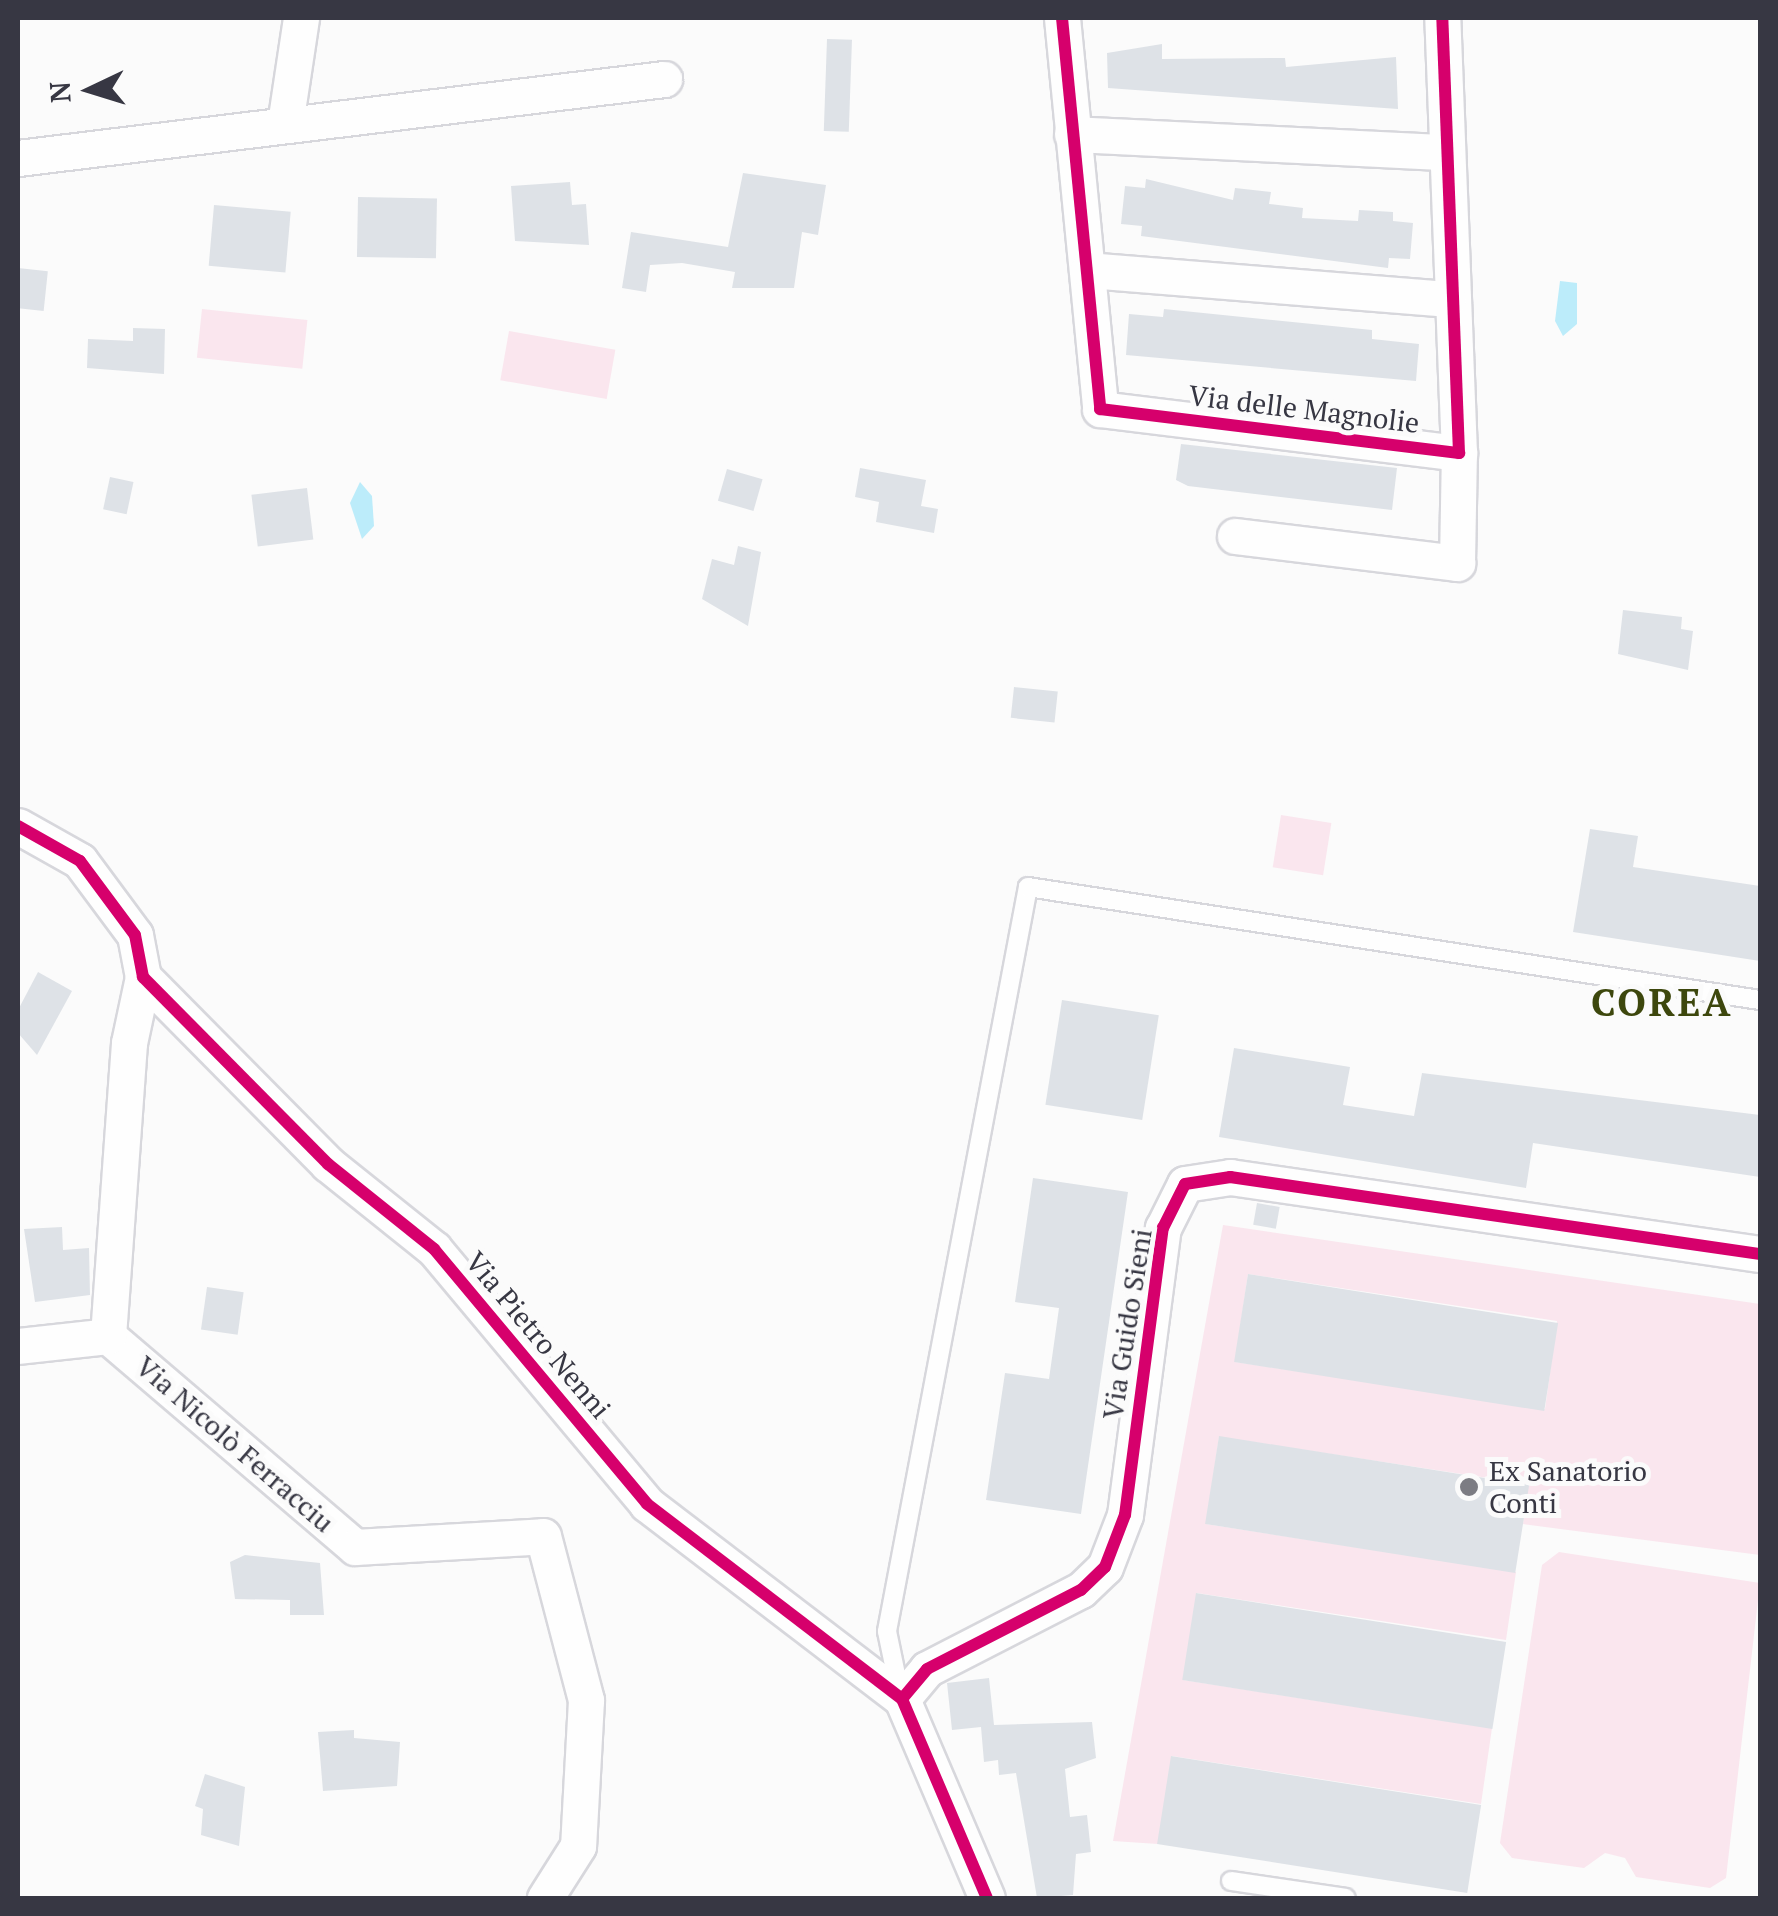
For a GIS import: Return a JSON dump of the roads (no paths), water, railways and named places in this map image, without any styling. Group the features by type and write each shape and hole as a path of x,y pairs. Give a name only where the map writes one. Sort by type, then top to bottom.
{"street":[{"path":"285,124 302,18"},
{"name":"Via delle Magnolie","path":"1062,18 1100,409 1459,453"},
{"name":"Via delle Magnolie","path":"1235,536 1458,563 1459,453 1448,299 1442,18"},
{"path":"18,158 664,79"},
{"path":"1072,134 1444,152"},
{"path":"1088,270 1448,299"},
{"path":"18,826 80,862 106,891 135,935 143,977"},
{"name":"Via Nicolò Ferracciu","path":"108,1336 130,1043 143,977"},
{"name":"Via Pietro Nenni","path":"143,977 328,1164 434,1249 646,1504 902,1699 987,1898"},
{"name":"Via Guido Sieni","path":"902,1699 926,1670 1081,1590 1105,1568 1125,1515 1163,1228 1185,1184 1230,1176 1760,1254"},
{"name":"Via Nicolò Ferracciu","path":"18,1346 108,1336 355,1547 543,1536 586,1700 578,1846 545,1898"}],"lane":[{"path":"902,1699 887,1632 1028,887 1760,1000"},
{"path":"1231,1881 1346,1898"}],"water":[{"path":"1560,281 1577,283 1577,324 1563,336 1555,321"},
{"path":"360,482 372,496 374,526 362,539 350,503"}],"place":[{"name":"Ex Sanatorio Conti","path":"1469,1487"}],"district":[{"name":"COREA","path":"1662,1003"}]}
